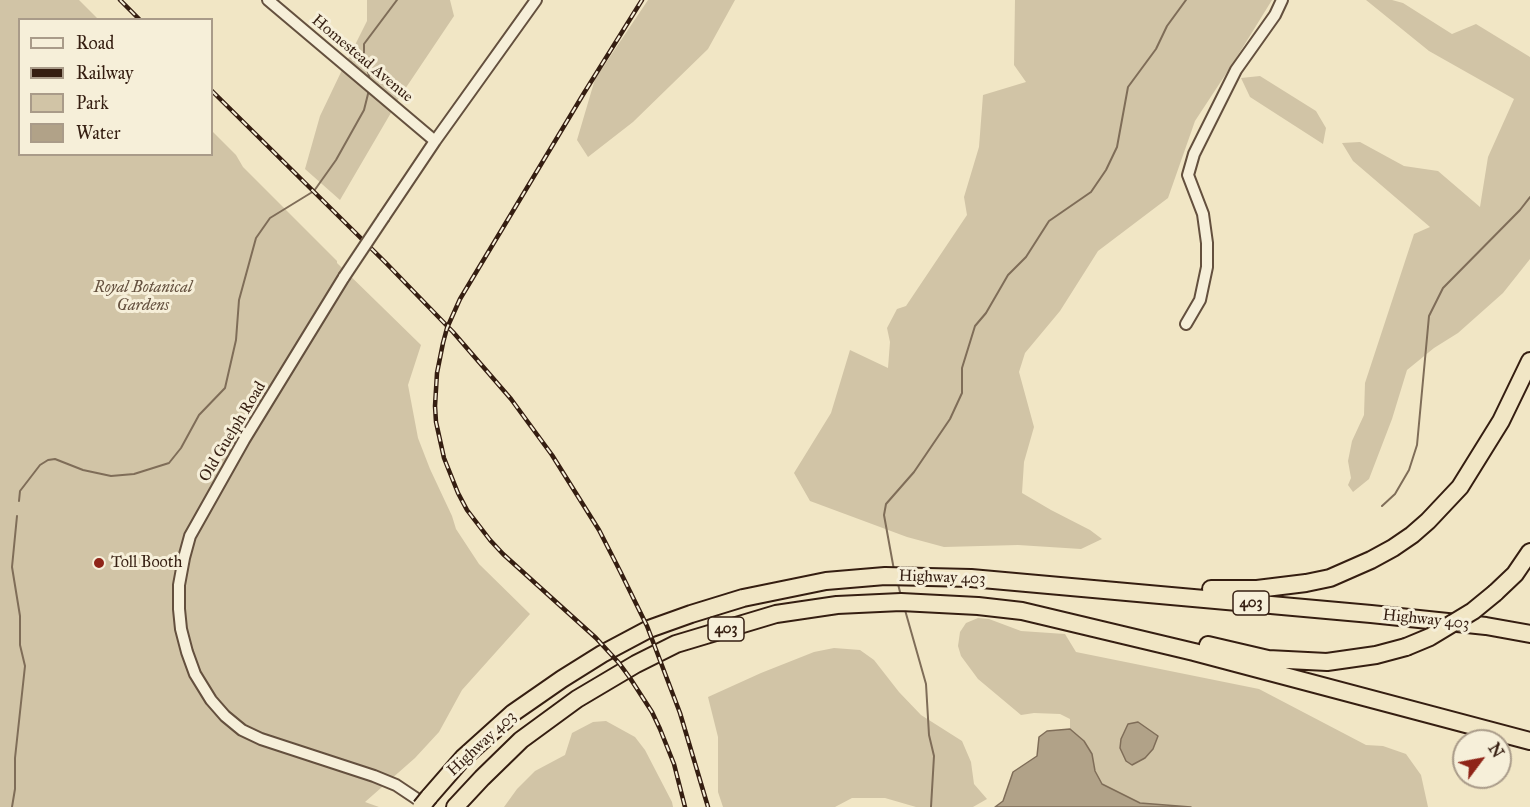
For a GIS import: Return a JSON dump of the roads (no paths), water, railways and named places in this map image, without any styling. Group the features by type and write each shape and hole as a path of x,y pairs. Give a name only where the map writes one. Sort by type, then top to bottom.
{"highway":[{"path":"970,578 1073,579 1224,590 1284,586 1330,578 1393,548 1412,535 1445,504 1460,487 1501,421 1530,361"},
{"path":"1051,617 1093,619 1268,658 1327,662 1376,655 1406,647 1430,637 1464,617 1495,593 1515,574 1530,552"},
{"name":"Highway 403","path":"426,804 463,758 513,713 602,654 649,629 691,614 743,598 826,581 885,576 970,578 1371,614 1486,626 1530,634"},
{"name":"Highway 403","path":"455,807 521,740 577,699 636,664 676,644 776,614 837,605 901,602 1022,611 1194,652 1530,741"}],"street":[{"name":"Homestead Avenue","path":"268,0 435,141"},
{"name":"Old Guelph Road","path":"426,804 396,785 375,776 271,743 242,730 225,716 211,700 195,674 187,652 180,619 179,585 190,536 244,440 344,277 435,141 536,0"},
{"path":"1186,324 1200,300 1207,267 1207,243 1203,214 1188,175 1194,154 1236,70 1275,15 1282,0"}],"water":[{"path":"1138,722 1158,736 1153,749 1145,758 1132,765 1126,761 1120,748 1121,739 1128,724"},
{"path":"1070,729 1084,741 1092,754 1095,771 1102,784 1140,803 1191,807 995,807 1003,801 1013,772 1037,756 1039,737 1047,731"}],"waterway":[{"path":"370,81 364,44 397,0"},
{"path":"894,570 884,515 886,504 914,472 950,419 962,393 962,368 975,326 986,313 1008,275 1026,257 1049,221 1091,192 1106,170 1117,147 1128,87 1156,49 1167,26 1186,0"},
{"path":"19,501 20,491 40,465 48,460 55,459 83,470 111,476 134,474 169,463 181,448 199,415 225,388 236,340 239,300 256,238 270,218 314,191 336,160 364,110 369,90"},
{"path":"1382,506 1395,494 1409,470 1417,445 1429,316 1443,288 1530,197"},
{"path":"12,807 25,666 20,645 20,616 12,567 17,516"},
{"path":"898,584 901,596"},
{"path":"905,610 926,684 929,735 934,756 931,807"}],"railway":[{"path":"120,0 138,18"},
{"path":"642,0 460,299 443,343 437,373 435,406 444,458 467,510 503,554 596,638 619,663 652,712 660,729 674,764 685,807"},
{"path":"213,92 453,332 511,399 552,455 599,530 647,626 680,713 708,807"}],"place":[{"name":"Toll Booth","path":"99,563"}],"park label":[{"name":"Royal Botanical Gardens","path":"143,297"}]}
